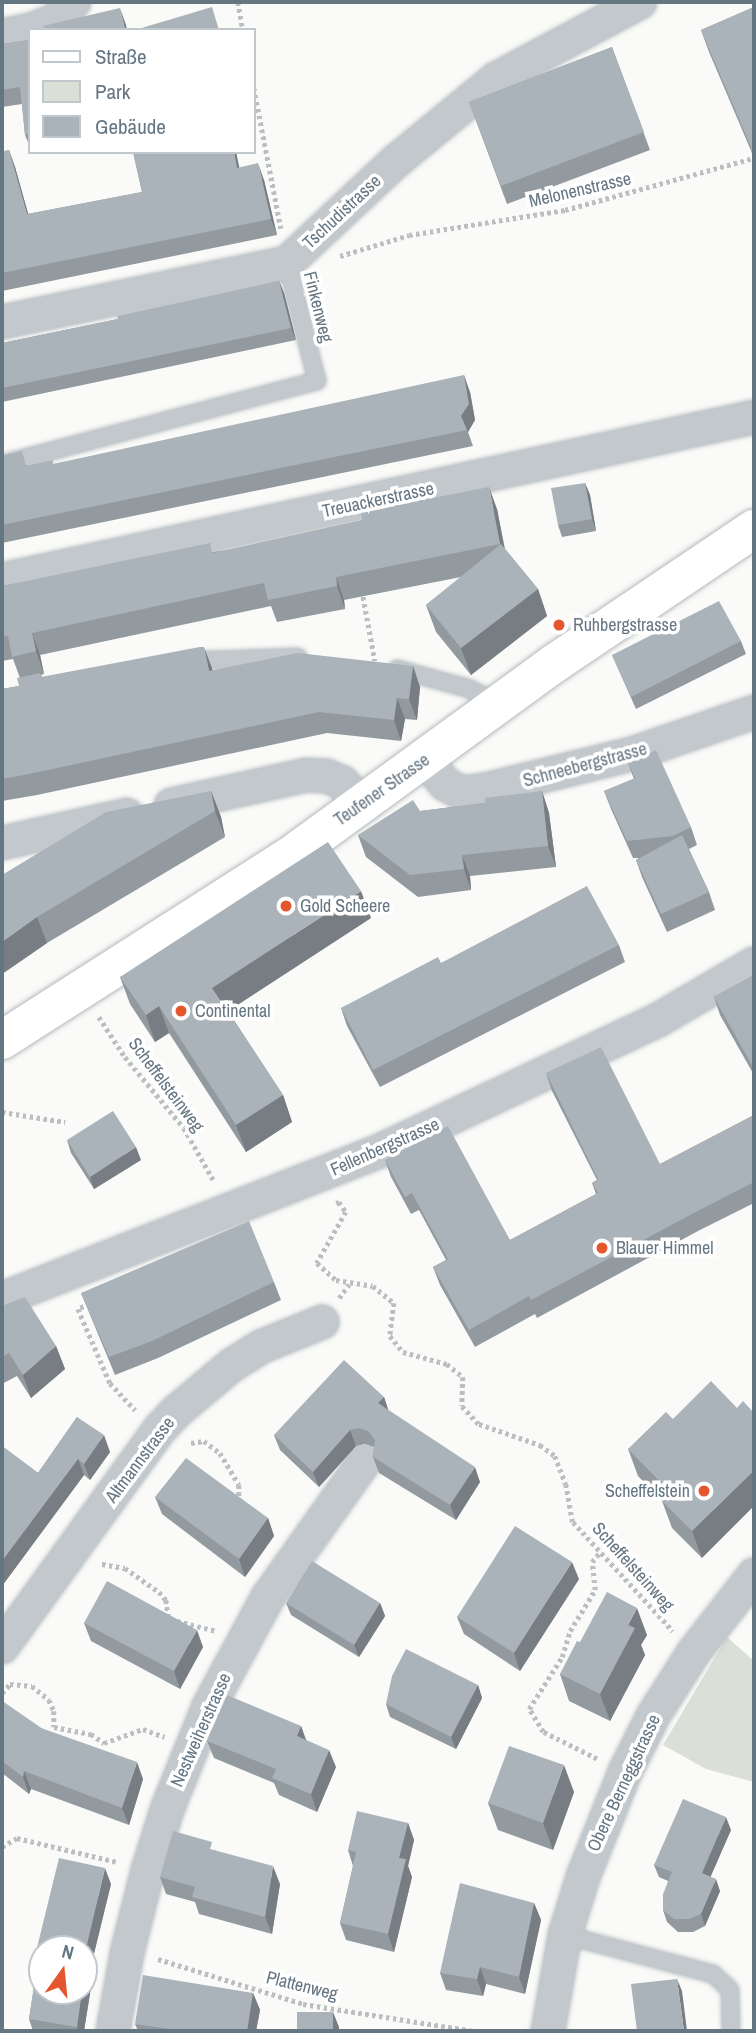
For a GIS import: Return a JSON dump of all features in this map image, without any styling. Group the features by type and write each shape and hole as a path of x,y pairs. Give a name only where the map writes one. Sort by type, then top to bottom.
{"main road":[{"name":"Teufener Strasse","path":"2,1040 227,897 425,760 588,639 754,529"}],"street":[{"path":"35,28 58,19 74,2"},
{"name":"Tschudistrasse","path":"2,322 287,263 395,162 496,79 640,2"},
{"path":"2,36 28,30"},
{"name":"Treuackerstrasse","path":"2,580 754,417"},
{"name":"Schneebergstrasse","path":"425,760 445,783 462,793 489,789 632,754 754,712"},
{"path":"2,843 306,775 327,776 343,783 361,805"},
{"name":"Fellenbergstrasse","path":"2,1299 382,1150 658,1020 754,964"},
{"name":"Altmannstrasse","path":"2,1647 177,1411 232,1365 263,1346 322,1322"},
{"name":"Nestweiherstrasse","path":"113,2031 127,1953 148,1870 189,1753 240,1647 296,1555 364,1462"},
{"name":"Obere Berneggstrasse","path":"548,2031 565,1935 587,1866 625,1772 653,1716 694,1652 754,1575"}],"lane":[{"name":"Finkenweg","path":"2,464 317,381 287,263"},
{"path":"167,664 206,658 291,656 315,659"},
{"path":"376,665 436,678 470,689 500,704"},
{"path":"565,1935 713,1974 730,1990 731,2030"}],"path":[{"path":"238,2 243,28"},
{"name":"Finkenweg","path":"256,99 287,263"},
{"name":"Melonenstrasse","path":"347,256 409,235 565,210 754,158"},
{"path":"360,583 376,665"},
{"name":"Scheffelsteinweg","path":"105,1026 125,1057 184,1128 203,1161"},
{"path":"2,1112 65,1122"},
{"name":"Scheffelsteinweg","path":"330,1206 339,1202 345,1212 317,1263 336,1280 373,1286 394,1303 390,1336 403,1352 447,1364 463,1377 462,1406 479,1424 540,1445 555,1456 566,1484 573,1522 676,1634"},
{"path":"102,1299 78,1309 110,1383 143,1417"},
{"path":"178,1445 204,1441 220,1453 239,1485 239,1504"},
{"path":"601,1551 592,1562 595,1590 570,1631 562,1657 529,1709 543,1732 625,1772"},
{"path":"62,1564 79,1575 102,1564 125,1568 166,1600 169,1620 202,1625 240,1647"},
{"path":"2,1693 10,1684 32,1686 49,1700 54,1710 54,1727 80,1731 104,1743 143,1729 160,1733 189,1753"},
{"path":"2,1847 18,1838 148,1870"},
{"name":"Plattenweg","path":"127,1953 152,1957 303,2004 474,2031"}],"green space":[{"path":"727,1637 754,1661 754,1782 706,1769 663,1745"}],"building":[{"path":"212,7 218,28 142,28"},
{"path":"754,7 754,167 751,147 701,30"},
{"path":"120,8 125,28 44,28"},
{"path":"28,40 28,134 25,135 20,87 2,90 2,44"},
{"path":"612,47 644,132 501,186 469,102"},
{"path":"9,150 27,214 142,192 133,154 234,154 237,168 258,163 271,219 2,273 2,152"},
{"path":"279,281 291,328 2,388 2,343"},
{"path":"464,375 469,404 461,416 467,430 2,525 2,456 22,451 26,466 53,460 53,464"},
{"path":"585,483 592,519 558,525 551,488"},
{"path":"489,487 500,544 336,577 337,586 268,600 264,583 32,633 36,651 12,657 8,636 2,637 2,586 210,543 212,553 362,520 361,512"},
{"path":"501,544 538,589 461,648 426,605"},
{"path":"719,601 741,641 631,697 612,655"},
{"path":"204,647 209,671 298,653 413,666 409,699 397,698 394,720 319,712 2,779 2,689 19,686 17,678 40,673 41,677"},
{"path":"656,750 691,827 673,836 627,841 604,791 635,778 628,763"},
{"path":"211,791 215,811 37,917 2,942 2,875 106,812"},
{"path":"542,791 548,846 462,855 464,869 410,875 358,835 413,800 420,811 485,803 485,798"},
{"path":"682,835 709,892 661,914 636,860"},
{"name":"Continental","path":"328,842 361,891 212,988 283,1095 236,1125 159,1006 146,1015 120,977"},
{"path":"587,886 619,945 373,1070 341,1008 438,957 441,963"},
{"path":"754,975 754,1069 714,997"},
{"path":"601,1047 660,1164 754,1115 754,1182 531,1300 529,1296 469,1330 433,1267 448,1259 412,1193 405,1197 385,1160 448,1126 510,1240 598,1193 592,1183 598,1179 546,1073"},
{"path":"113,1111 136,1147 90,1177 67,1140"},
{"path":"249,1221 274,1282 152,1341 109,1357 81,1293"},
{"path":"25,1297 56,1346 23,1375 9,1353 2,1357 2,1306"},
{"path":"344,1360 384,1397 378,1403 475,1467 450,1505 373,1457 375,1440 368,1431 359,1428 350,1430 313,1472 274,1435"},
{"name":"Scheffelstein","path":"711,1381 737,1408 743,1401 754,1413 754,1470 692,1531 662,1501 671,1493 628,1449 666,1412 673,1419"},
{"path":"77,1417 104,1435 84,1464 78,1459 2,1561 2,1446 38,1473"},
{"path":"186,1458 268,1518 239,1559 155,1497"},
{"path":"515,1526 572,1562 514,1653 457,1617"},
{"path":"312,1561 380,1603 354,1645 286,1603"},
{"path":"107,1581 197,1630 174,1671 84,1623"},
{"path":"607,1592 637,1608 628,1625 635,1628 600,1694 560,1674"},
{"path":"406,1649 478,1685 451,1737 386,1704 392,1676"},
{"path":"227,1695 301,1726 297,1736 329,1750 311,1794 272,1778 276,1769 207,1741"},
{"path":"2,1701 41,1728 137,1762 122,1808 24,1771 23,1777 2,1761"},
{"path":"509,1746 564,1765 543,1823 488,1803"},
{"path":"683,1799 726,1817 702,1873 716,1879 701,1914 689,1919 674,1919 663,1910 663,1894 672,1872 654,1865"},
{"path":"357,1811 408,1823 399,1858 406,1859 388,1934 340,1923 356,1852 348,1850"},
{"path":"173,1831 212,1842 210,1849 273,1866 265,1917 192,1897 195,1887 160,1877"},
{"path":"59,1858 105,1868 89,1935 40,1935"},
{"path":"460,1883 534,1903 519,1977 480,1967 477,1979 440,1973"},
{"path":"143,1975 253,1993 247,2031 182,2031 135,2024"},
{"path":"677,1979 684,2031 637,2031 631,1984"},
{"path":"31,2005 80,2005 77,2027 29,2019"},
{"path":"297,2012 333,2012 333,2031 297,2031"}],"place":[{"name":"Ruhbergstrasse","path":"559,625"},
{"name":"Gold Scheere","path":"286,906"},
{"name":"Continental","path":"181,1011"},
{"name":"Blauer Himmel","path":"602,1248"},
{"name":"Scheffelstein","path":"704,1491"}]}
